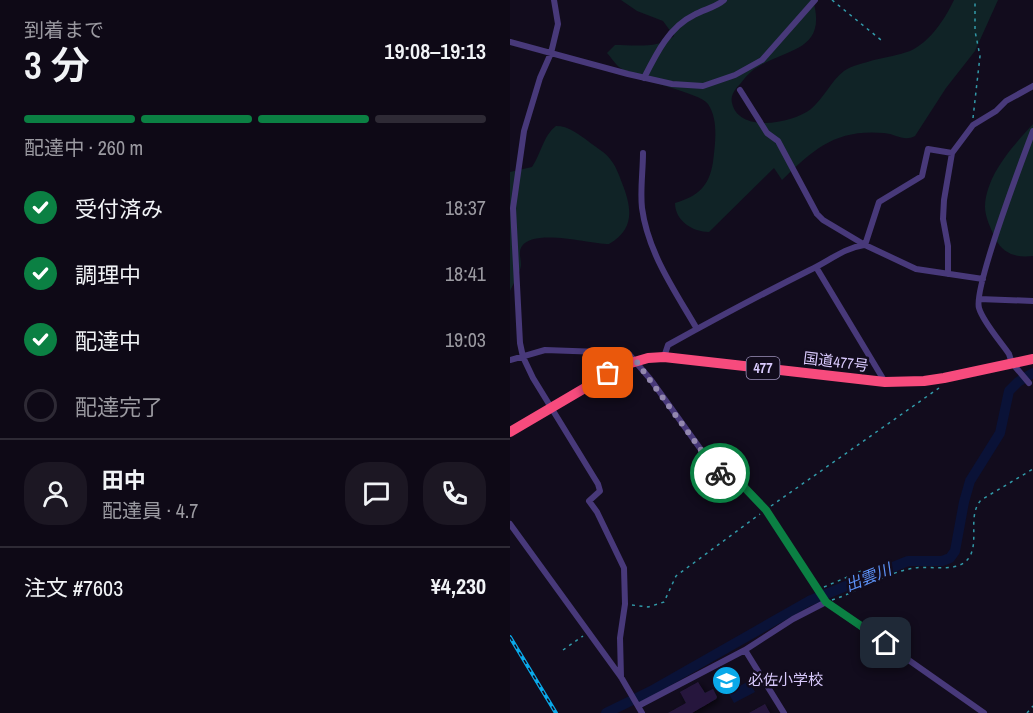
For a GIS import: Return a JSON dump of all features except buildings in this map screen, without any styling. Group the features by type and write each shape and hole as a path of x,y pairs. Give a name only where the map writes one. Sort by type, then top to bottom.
{"highway":[{"name":"国道477号","path":"510,432 608,373 636,361 664,357 885,382 924,381 1016,367 1033,359"}],"street":[{"path":"554,0 558,24 524,131 513,208 518,320 523,357 533,378 598,484 600,491 589,501 597,512 624,568 626,604 620,638 621,677"},
{"path":"644,78 656,54 671,33 696,13 708,10 724,0"},
{"path":"510,42 644,78 689,86 703,86 735,75 762,60 816,0"},
{"path":"948,274 948,246 943,219 952,153 973,125 996,111 1006,101 1033,86"},
{"path":"740,90 767,133 778,141 817,214 837,230 916,269 983,279"},
{"path":"1029,383 1016,367 978,307 983,279 995,238 1033,131"},
{"path":"865,245 879,202 922,176 928,149 952,153"},
{"path":"643,153 642,202 647,231 660,266 697,329"},
{"path":"664,357 668,345 745,302 853,247 865,245"},
{"path":"816,267 885,382"},
{"path":"979,299 1033,302"},
{"path":"510,360 544,350 628,353 712,465 720,473 745,488 766,510 825,601 984,713"},
{"path":"510,524 621,677 639,707 745,650 825,601"},
{"path":"745,650 784,713"}],"path":[{"path":"832,0 881,40"},
{"path":"973,125 980,56 975,31 975,0"},
{"path":"626,604 648,607 664,602 676,576 941,387 944,378"},
{"path":"825,601 916,567 951,568 966,560 971,554 976,507 981,500 1033,469"},
{"path":"818,589 866,569"},
{"path":"563,650 588,633"},
{"path":"1027,713 1033,706"}],"green space":[{"path":"621,0 813,0 816,16 811,38 794,50 755,69 735,89 733,94 732,103 737,113 745,119 767,123 792,118 811,109 839,75 847,69 917,47 936,29 954,0 998,0 975,51 946,88 915,136 904,138 884,133 852,134 827,143 782,180 774,168 709,232 691,228 686,224 678,215 675,203 696,194 709,178 715,140 714,117 708,104 703,100 627,72 614,62 607,53 615,45 654,45 674,36 663,21 637,11"},
{"path":"1033,124 1033,256 1021,256 1011,254 998,243 988,223 985,207 995,172 1009,151"},
{"path":"556,126 565,127 577,133 608,156 618,174 628,201 627,225 623,232 609,244 550,237 529,241 521,248 521,265 510,291 510,172 532,167 545,140"}],"water":[{"path":"749,681 755,692 734,703 728,692"}],"waterway":[{"name":"出雲川","path":"606,713 651,691 809,601 908,561 942,561 950,558 955,551 970,481 1000,433 1009,391 1033,373"}],"railway":[{"path":"510,637 556,713"}],"way so far":[{"path":"608,373 636,361 720,473"}],"place":[{"name":"必佐小学校","path":"727,680"}],"route":[{"path":"720,473 745,488 766,510 826,602 886,643"}]}
